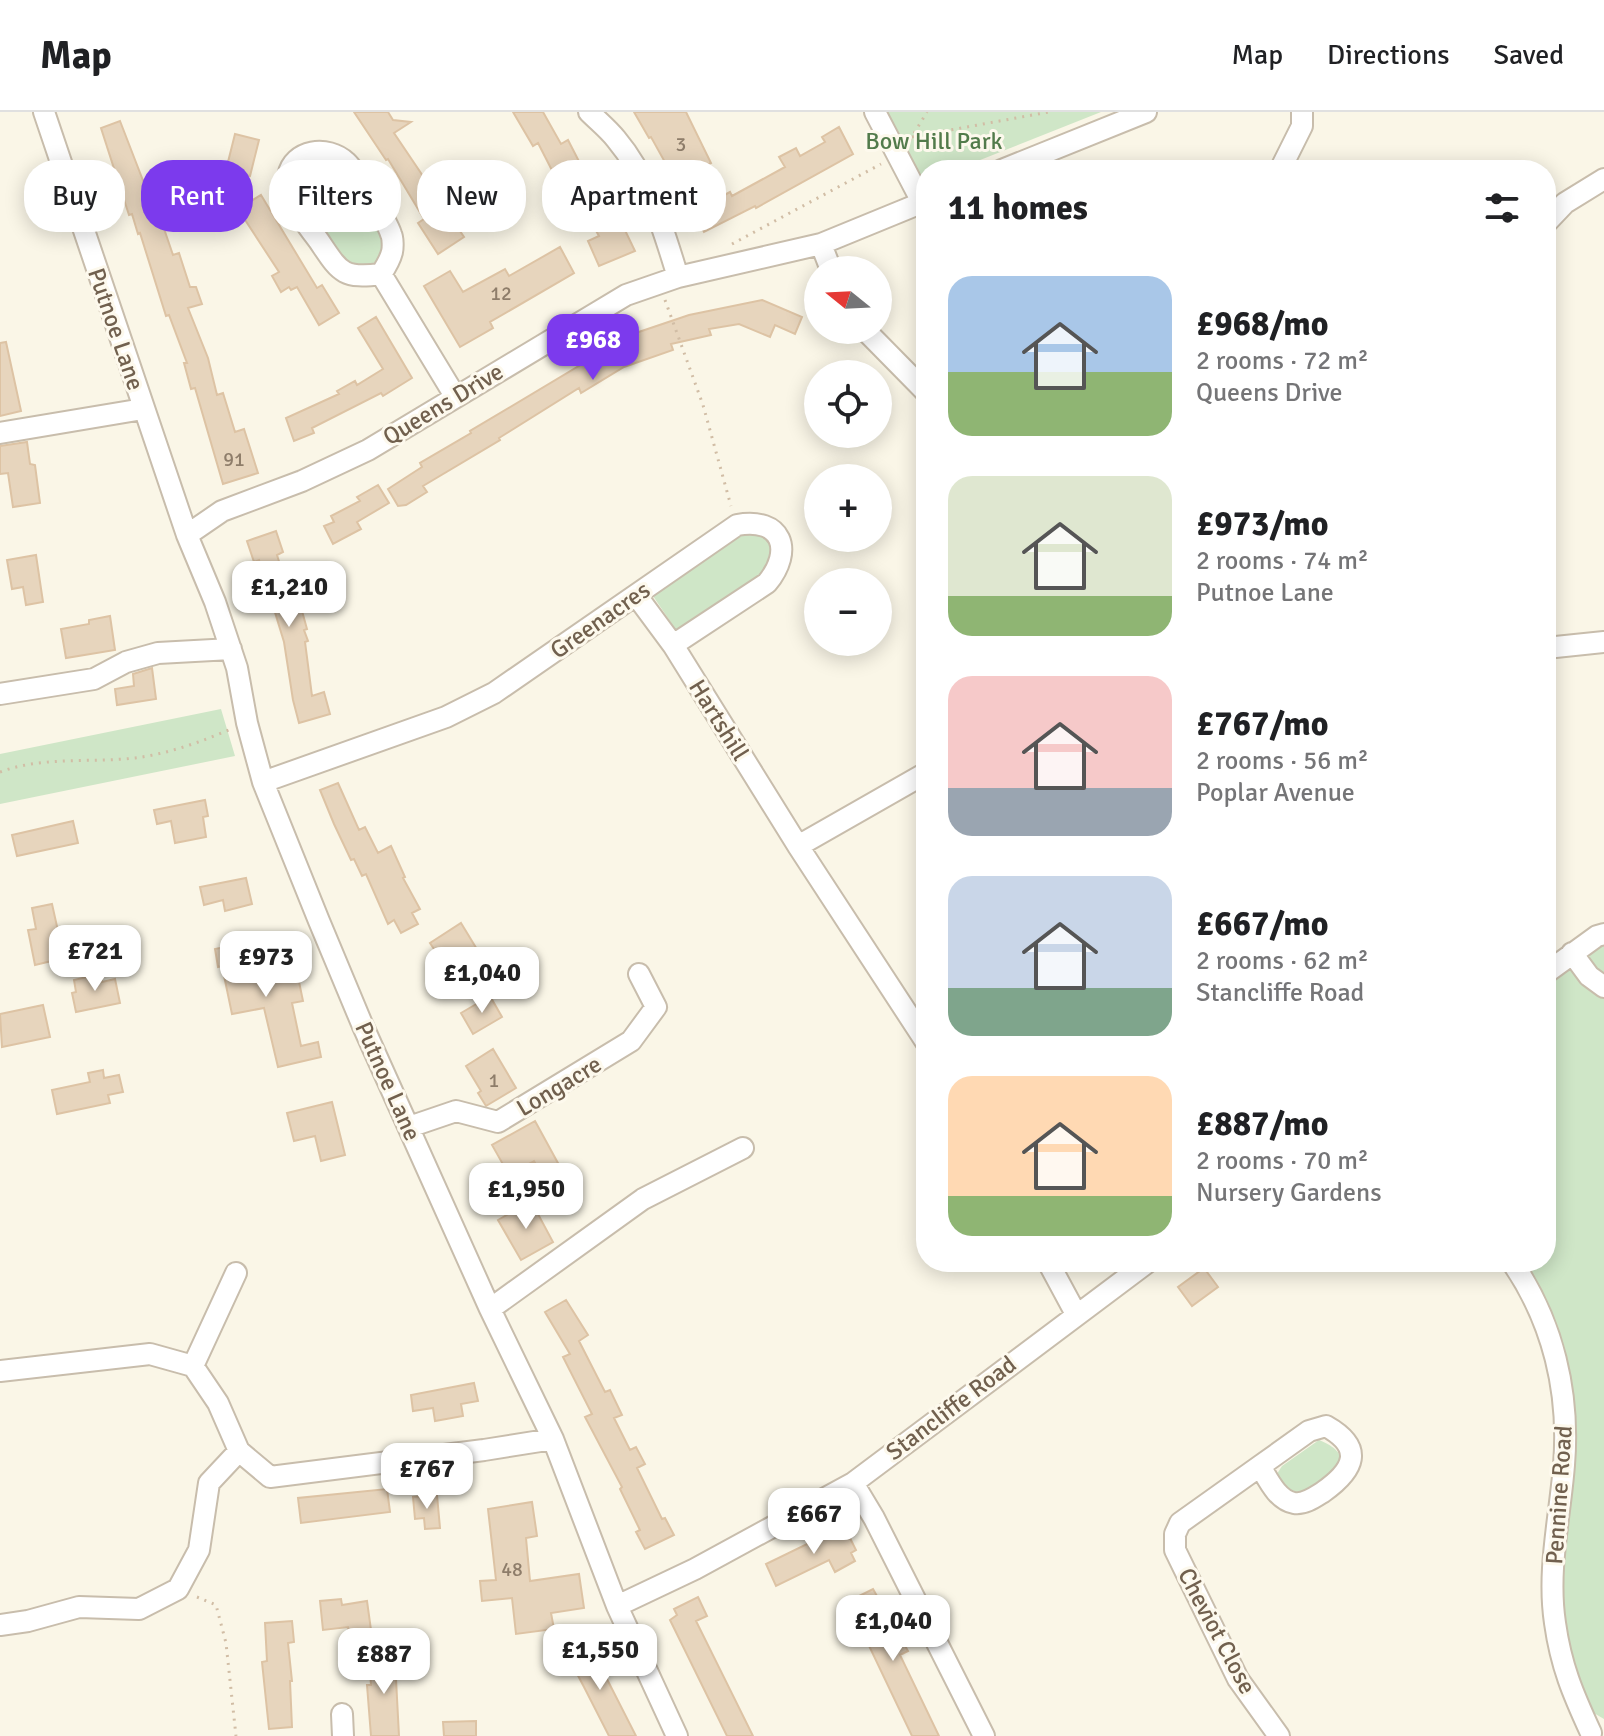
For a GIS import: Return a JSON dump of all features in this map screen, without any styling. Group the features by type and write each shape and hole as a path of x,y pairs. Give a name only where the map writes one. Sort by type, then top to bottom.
{"street":[{"name":"Putnoe Lane","path":"44,112 143,409 231,649 263,782 362,1024 490,1309 553,1439 617,1606 677,1736"},
{"path":"589,112 616,139 640,174 654,203 669,280"},
{"path":"875,112 916,187"},
{"path":"1027,160 1146,112"},
{"path":"1286,160 1299,136 1302,112"},
{"path":"309,152 327,152 346,161 392,235 392,252 381,274 360,277 346,274 333,261 293,203 287,176 295,160 309,152"},
{"path":"1556,212 1565,203 1604,179"},
{"name":"Queens Drive","path":"187,535 222,511 302,481 368,450 626,295 669,280 821,244 916,205"},
{"path":"821,244 826,256"},
{"path":"381,274 455,396"},
{"path":"879,344 916,382"},
{"name":"Putnoe Lane","path":"0,433 143,409"},
{"path":"673,645 767,583 778,570 783,554 779,537 764,525 737,525"},
{"name":"Greenacres","path":"263,782 446,717 494,693 737,525"},
{"name":"Hartshill","path":"636,595 673,645 798,846 916,1027"},
{"path":"1556,647 1604,642"},
{"path":"0,694 94,679 126,662 158,653 231,649"},
{"path":"798,846 916,780"},
{"path":"1556,965 1604,934"},
{"path":"1572,953 1589,976 1604,987"},
{"name":"Longacre","path":"409,1127 456,1111 498,1122 631,1041 656,1007 639,974"},
{"path":"490,1309 643,1199 743,1148"},
{"path":"1053,1272 1076,1314"},
{"name":"Stancliffe Road","path":"617,1606 695,1569 853,1483 1134,1272"},
{"name":"Pennine Road","path":"1518,1272 1540,1309 1558,1363 1565,1413 1564,1463 1553,1557 1554,1621 1565,1675 1593,1732"},
{"path":"193,1366 236,1273"},
{"path":"0,1371 150,1354 193,1366 218,1403 239,1451 270,1477 553,1439"},
{"path":"0,1625 79,1607 139,1609 178,1589 199,1550 209,1483 239,1451"},
{"name":"Cheviot Close","path":"1260,1466 1180,1523 1175,1534 1175,1550 1238,1679 1279,1736"},
{"path":"853,1483 874,1518 984,1736"},
{"path":"342,1714 343,1736"}],"path":[{"path":"720,250 899,154 927,112"},
{"path":"912,137 1049,112"},
{"path":"669,280 737,525"},
{"path":"0,772 14,766 53,762 138,758 207,739 247,723"},
{"path":"178,1589 216,1605 226,1643 236,1736"}],"green space":[{"name":"Bow Hill Park","path":"882,112 1101,112 980,160 916,160 916,167"},
{"path":"327,232 381,232 383,254 369,268 348,264"},
{"path":"738,533 762,533 773,543 774,557 767,570 676,630 651,593"},
{"path":"221,709 235,756 0,804 0,754"},
{"path":"1599,945 1604,945 1604,1719 1587,1709 1563,1621 1565,1537 1576,1430 1565,1359 1527,1272 1556,1272 1556,976"},
{"path":"1319,1440 1337,1451 1344,1470 1301,1503 1275,1477 1282,1466"}],"building":[{"path":"354,112 388,112 393,120 411,122 394,133 417,167 417,207 401,181 401,160 386,160"},
{"path":"513,112 543,112 561,144 568,140 578,160 547,160 538,143 533,146"},
{"path":"634,112 686,112 710,160 664,160"},
{"path":"120,121 141,175 141,232 165,232 173,255 179,253 190,287 196,287 202,304 188,308 208,358 217,395 223,393 235,432 244,429 258,473 223,484 195,388 191,389 184,363 187,363 169,315 166,316 140,233 125,203 125,160 111,160 101,128"},
{"path":"839,127 853,154 756,208 726,221 726,194 730,192 732,196 785,167 779,157 796,148 800,156 825,142 822,137"},
{"path":"235,134 259,140 253,164 253,160 228,160"},
{"path":"261,195 269,208 269,232 283,232 317,288 322,285 339,313 319,325 297,287 281,292 272,276 279,272 253,232 253,200"},
{"path":"424,232 461,232 464,237 438,254"},
{"path":"597,232 626,232 635,251 599,266 588,241 599,236"},
{"path":"560,247 574,273 490,322 493,328 460,347 424,286 450,271 463,292 505,269 509,276"},
{"path":"762,300 802,317 795,334 775,325 770,337 739,324 709,329 711,335 671,344 673,350 624,367 581,393 579,388 423,486 427,492 406,505 398,506 388,489 422,467 420,463 470,431 604,351 629,343 627,336 689,315"},
{"path":"376,317 412,378 383,396 381,393 312,428 314,433 294,441 286,418 339,394 337,391 355,381 357,385 383,369 358,328"},
{"path":"6,342 21,411 0,416 0,343"},
{"path":"27,442 30,464 35,465 40,503 13,507 8,473 0,474 0,446"},
{"path":"378,485 389,503 357,522 361,529 333,544 324,526 334,522 331,516 360,501 357,497"},
{"path":"276,531 283,552 277,555 295,613 302,611 307,629 304,630 308,641 305,642 312,696 324,692 330,714 299,723 284,642 259,560 254,562 247,541"},
{"path":"36,555 43,602 26,605 23,587 12,589 7,560"},
{"path":"110,616 115,650 66,658 61,629"},
{"path":"152,668 156,699 117,705 115,689 134,686 133,674"},
{"path":"338,783 359,830 365,827 378,853 391,846 403,878 420,909 412,913 418,924 401,933 394,920 388,924 366,874 362,876 354,859 351,860 334,824 320,790"},
{"path":"205,800 208,816 203,817 206,837 175,843 171,821 157,824 154,810"},
{"path":"73,821 78,843 17,856 12,835"},
{"path":"246,878 252,904 225,911 223,900 204,905 200,887"},
{"path":"52,904 64,958 35,965 28,930 36,929 32,908"},
{"path":"461,923 478,951 466,959 471,967 453,978 430,943"},
{"path":"255,941 258,956 270,954 275,982 298,977 303,1001 292,1003 301,1046 318,1042 321,1057 278,1067 264,1008 232,1014 222,966 218,967 215,949"},
{"path":"100,974 102,982 115,979 120,1003 76,1012 72,993 76,992 74,980"},
{"path":"490,996 502,1017 473,1034 461,1013"},
{"path":"43,1005 50,1037 2,1047 0,1014"},
{"path":"493,1049 516,1088 486,1106 466,1066"},
{"path":"103,1070 104,1078 119,1075 123,1092 108,1095 110,1103 57,1114 52,1090 90,1082 88,1073"},
{"path":"332,1102 345,1155 321,1161 315,1136 294,1141 287,1113"},
{"path":"535,1121 559,1165 542,1175 534,1161 509,1175 492,1145"},
{"path":"531,1201 553,1242 521,1260 498,1220"},
{"path":"1199,1272 1207,1272 1218,1287 1192,1306 1178,1287"},
{"path":"566,1300 588,1335 579,1341 605,1392 610,1390 622,1415 614,1418 630,1450 636,1447 645,1464 637,1468 662,1519 665,1518 674,1535 645,1549 636,1532 640,1530 620,1489 622,1487 585,1417 592,1414 563,1357 570,1354 545,1312"},
{"path":"474,1383 478,1401 461,1404 463,1416 435,1421 433,1408 413,1411 411,1395"},
{"path":"387,1489 390,1512 301,1523 298,1498"},
{"path":"437,1495 440,1528 425,1529 424,1518 415,1519 413,1497"},
{"path":"532,1502 537,1536 526,1538 530,1581 579,1574 584,1608 551,1613 554,1629 516,1634 512,1598 482,1601 480,1581 496,1580 488,1509"},
{"path":"844,1526 856,1550 851,1553 855,1561 835,1572 829,1560 776,1586 766,1564"},
{"path":"873,1589 908,1651 900,1655 939,1736 912,1736 861,1629 865,1627 851,1600"},
{"path":"698,1597 707,1616 696,1621 753,1736 727,1736 670,1620 677,1615 674,1609"},
{"path":"341,1599 342,1605 367,1601 371,1630 349,1634 348,1627 323,1630 320,1601"},
{"path":"292,1621 294,1642 288,1643 292,1727 269,1729 262,1662 267,1661 265,1623"},
{"path":"588,1642 636,1736 609,1736 566,1653"},
{"path":"399,1656 400,1678 396,1679 399,1736 371,1736 367,1685 371,1685 369,1657"},
{"path":"476,1721 476,1736 444,1736 443,1722"}]}
